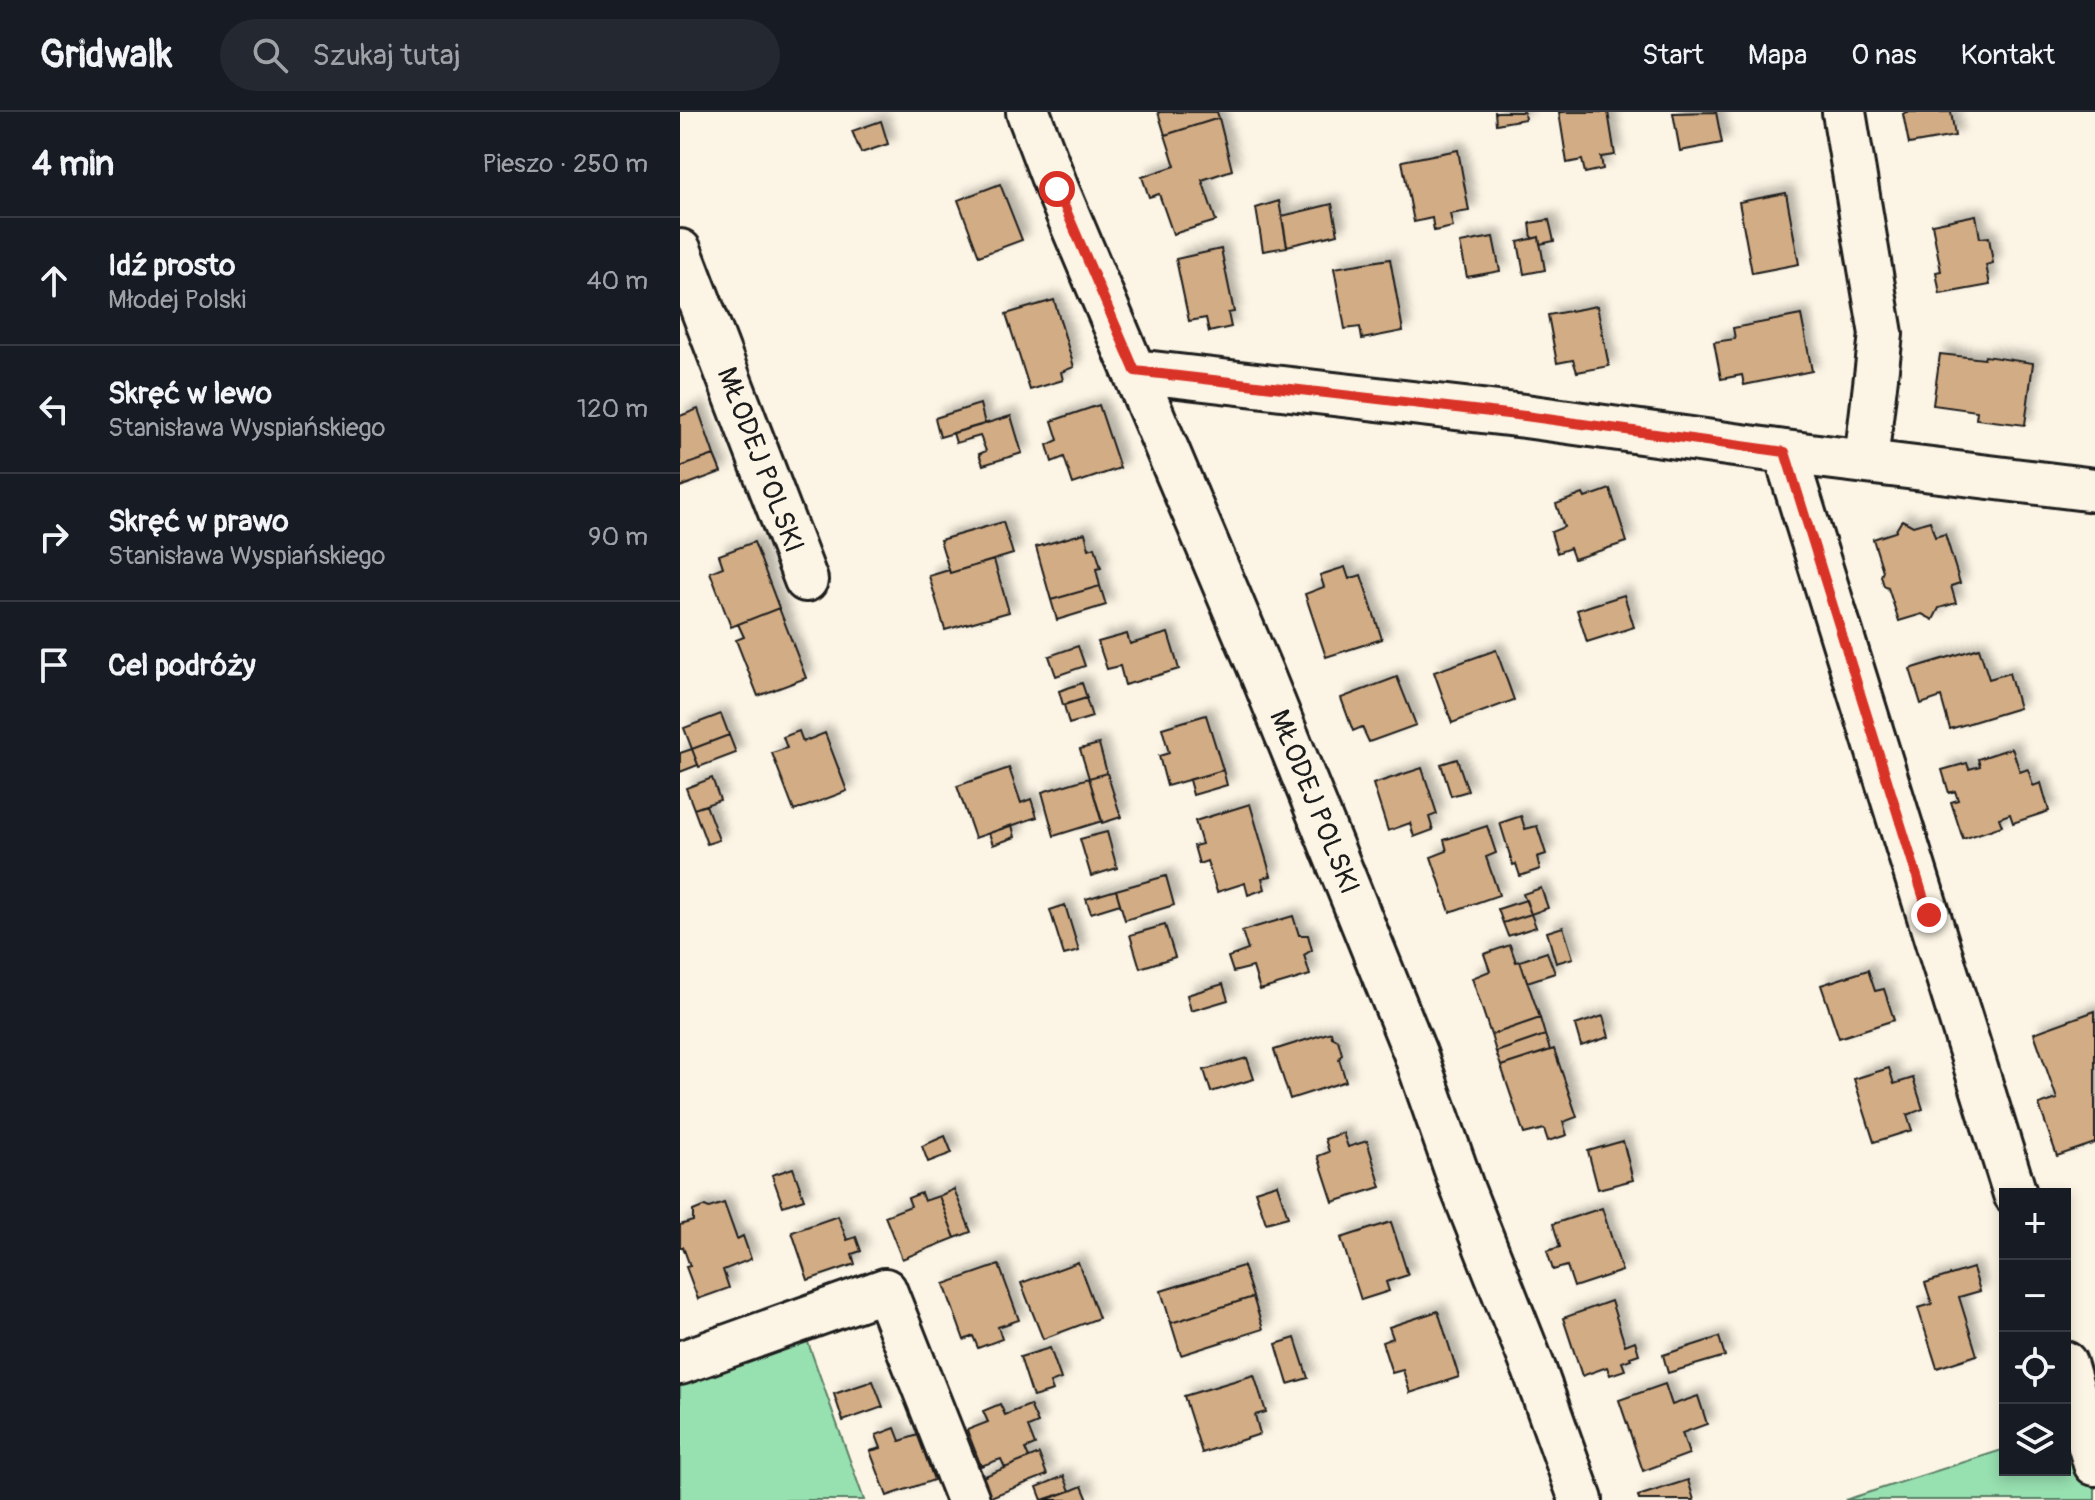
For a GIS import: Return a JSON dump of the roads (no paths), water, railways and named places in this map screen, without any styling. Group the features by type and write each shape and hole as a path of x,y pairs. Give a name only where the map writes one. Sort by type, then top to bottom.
{"street":[{"name":"MŁODEJ POLSKI","path":"1028,112 1057,189 1268,689 1415,1053 1463,1190 1534,1369 1581,1500"},
{"path":"1844,112 1881,334 1866,461"},
{"name":"MŁODEJ POLSKI","path":"680,251 806,580"},
{"path":"1135,371 1525,416 2095,490"},
{"path":"1785,452 2013,1188"},
{"path":"680,1363 885,1290 968,1500"},
{"path":"2071,1383 2095,1464"}]}
